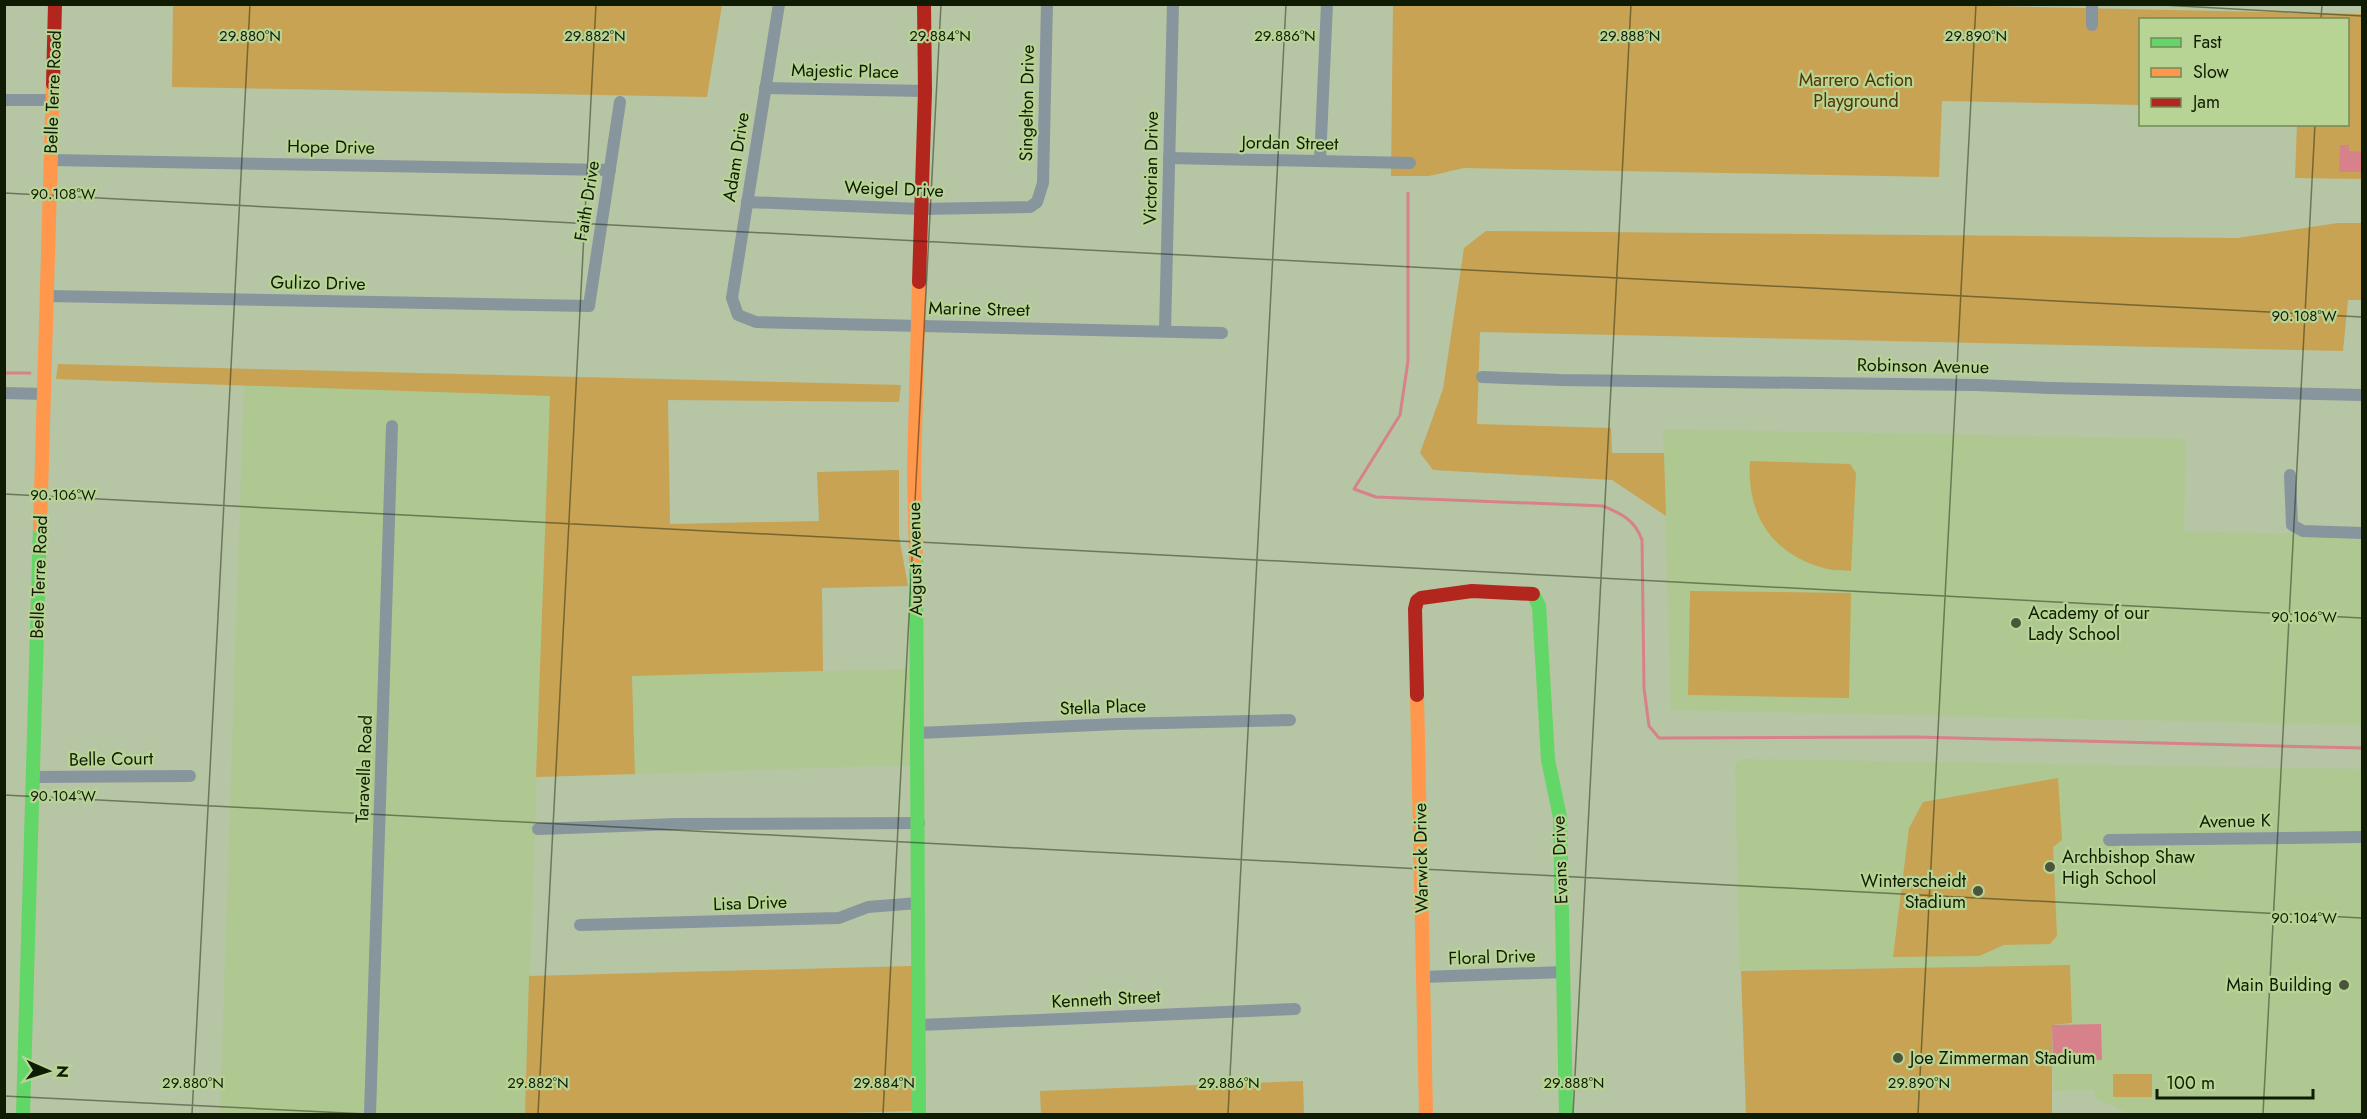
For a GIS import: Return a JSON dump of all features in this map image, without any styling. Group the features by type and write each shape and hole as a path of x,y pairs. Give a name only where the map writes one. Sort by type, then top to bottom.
{"street":[{"name":"Belle Terre Road","path":"23,1114 55,4"},
{"name":"Adam Drive","path":"738,315 732,298 779,4"},
{"name":"August Avenue","path":"919,1114 919,823 914,471 925,91 924,4"},
{"name":"Singelton Drive","path":"1037,202 1043,183 1047,4"},
{"name":"Victorian Drive","path":"1165,331 1173,4"},
{"path":"1320,161 1327,4"},
{"path":"2092,4 2092,26"},
{"name":"Majestic Place","path":"765,88 925,91"},
{"path":"4,100 52,100"},
{"name":"Faith Drive","path":"589,306 620,102"},
{"name":"Jordan Street","path":"1169,158 1410,163"},
{"name":"Hope Drive","path":"51,160 610,170"},
{"name":"Weigel Drive","path":"747,202 920,209 1020,209 1030,207 1037,202"},
{"name":"Gulizo Drive","path":"47,296 589,306"},
{"name":"Marine Street","path":"738,315 756,322 1222,333"},
{"name":"Robinson Avenue","path":"1482,377 1976,385 2362,395"},
{"path":"4,393 44,394"},
{"name":"Taravella Road","path":"369,1114 392,426"},
{"path":"2290,476 2292,525 2303,531 2362,533"},
{"name":"Evans Drive","path":"1417,601 1421,598 1472,591 1526,592 1534,594 1539,606 1548,760 1560,817 1566,1114"},
{"name":"Warwick Drive","path":"1417,601 1415,609 1426,1114"},
{"name":"Stella Place","path":"918,733 1118,724 1290,720"},
{"name":"Belle Court","path":"33,777 190,776"},
{"path":"538,829 677,824 919,823"},
{"name":"Avenue K","path":"2109,840 2362,837"},
{"name":"Lisa Drive","path":"580,925 839,918 868,907 918,903"},
{"name":"Floral Drive","path":"1423,978 1563,972"},
{"name":"Kenneth Street","path":"920,1025 1295,1009"}],"shaded area":[{"path":"2340,145 2349,145 2349,151 2362,152 2362,172 2339,172"},
{"path":"244,384 550,396 525,1114 220,1114"},
{"name":"Academy of our Lady School","path":"1663,429 2186,439 2184,531 2362,536 2362,725 1671,710"},
{"path":"909,669 910,765 635,774 632,676"},
{"name":"Archbishop Shaw High School","path":"1742,759 2362,769 2362,1114 2130,1114 2095,1098 2094,1089 2053,1091 2052,1025 2072,1024 2070,965 1740,970 1735,764"},
{"path":"2101,1024 2102,1060 2053,1062 2052,1025"}],"green space":[{"path":"173,4 722,5 707,97 172,87"},
{"name":"Marrero Action Playground","path":"1393,5 1940,5 2362,14 2362,179 2295,178 2297,126 2349,126 2349,18 2139,18 2139,105 1942,101 1939,177 1464,168 1429,176 1391,176"},
{"path":"2338,223 2362,223 2362,300 2348,300 2343,351 1480,332 1477,424 1611,428 1612,453 1664,453 1666,516 1612,480 1433,470 1420,453 1443,389 1464,248 1486,231 2237,238"},
{"path":"58,364 901,385 899,402 668,400 670,524 819,521 817,472 899,470 899,536 908,586 822,588 823,671 632,676 635,774 536,777 550,396 56,379"},
{"path":"1750,461 1850,464 1856,473 1851,571 1827,569 1805,562 1776,542 1766,529 1752,498"},
{"path":"1690,591 1851,593 1849,698 1688,695"},
{"name":"Winterscheidt Stadium","path":"2058,778 2062,840 2053,847 2057,936 2050,944 2004,945 1979,956 1893,957 1909,828 1923,802"},
{"name":"Joe Zimmerman Stadium","path":"2070,965 2072,1023 2052,1025 2052,1114 1746,1114 1741,971"},
{"path":"912,966 912,1111 797,1114 525,1114 529,976"},
{"path":"2113,1074 2152,1074 2152,1097 2113,1097"},
{"path":"1303,1081 1304,1114 1041,1114 1040,1091"}],"waterway":[{"path":"1408,193 1408,361 1400,415 1354,489 1376,497 1603,506 1627,518 1636,527 1642,540 1644,688 1649,726 1659,738 1916,737 2362,748"},
{"path":"4,373 30,373"}],"traffic: fast":[{"path":"23,1114 40,527"},
{"path":"916,557 919,1114"},
{"path":"1533,594 1539,606 1548,760 1560,817 1566,1114"}],"traffic: slow":[{"path":"40,527 53,84"},
{"path":"916,557 914,471 919,282"},
{"path":"1417,695 1426,1114"}],"traffic: jam":[{"path":"53,84 55,4"},
{"path":"919,282 925,91 924,4"},
{"path":"1417,695 1415,609 1417,601 1421,598 1472,591 1533,594"}],"place":[{"name":"Academy of our Lady School","path":"2016,623"},
{"name":"Archbishop Shaw High School","path":"2050,867"},
{"name":"Winterscheidt Stadium","path":"1978,891"},
{"name":"Main Building","path":"2344,985"},
{"name":"Joe Zimmerman Stadium","path":"1898,1058"}]}
